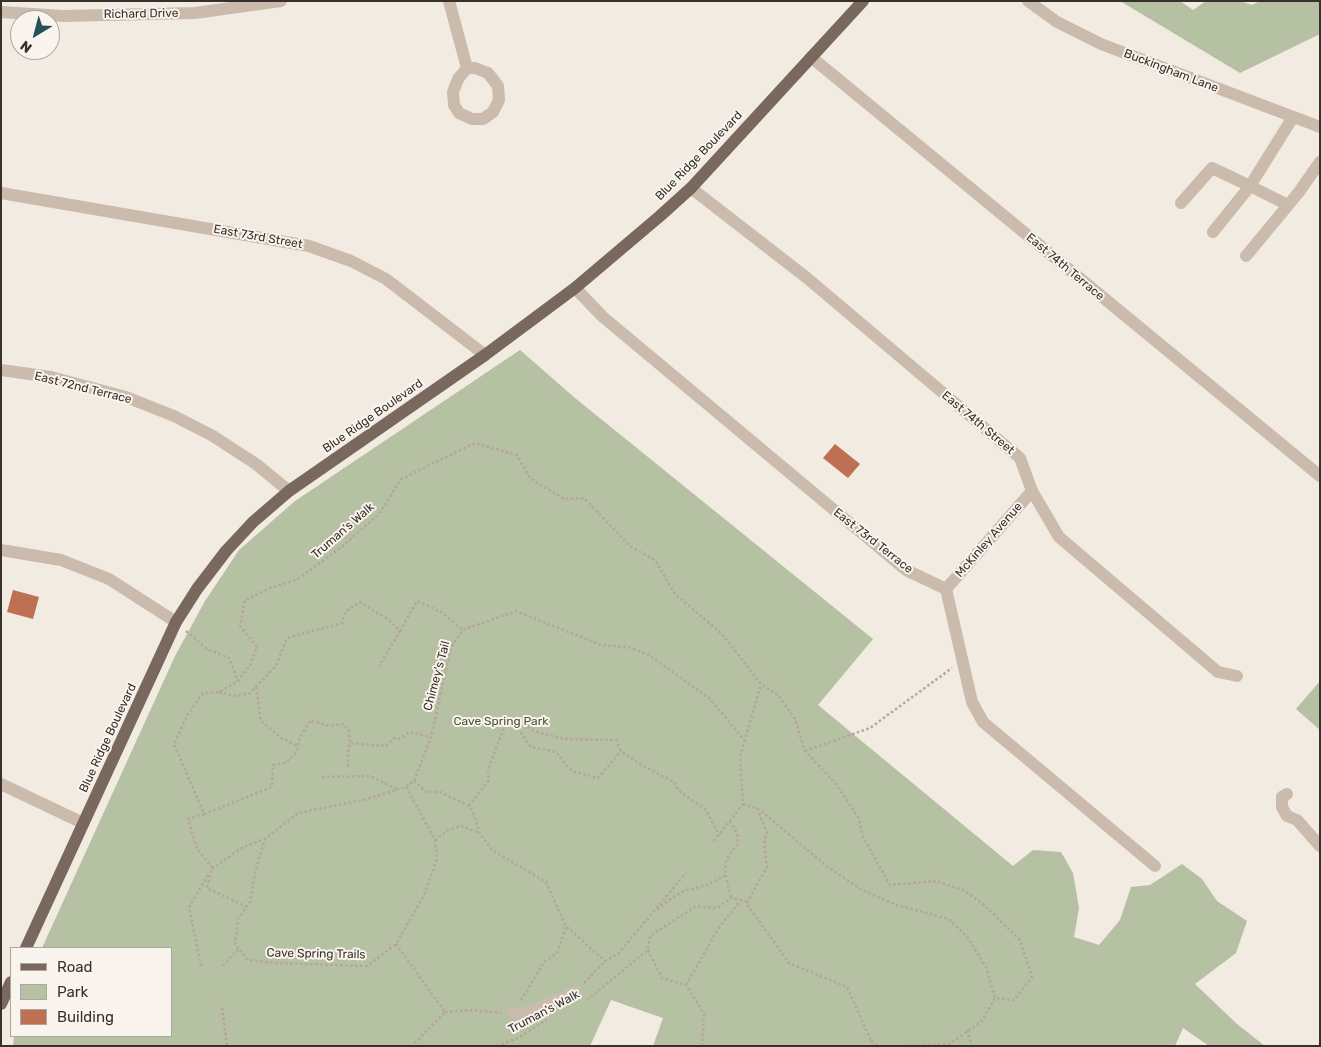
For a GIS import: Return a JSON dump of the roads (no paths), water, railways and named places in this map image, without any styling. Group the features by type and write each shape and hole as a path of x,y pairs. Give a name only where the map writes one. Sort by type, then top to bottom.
{"main road":[{"name":"Blue Ridge Boulevard","path":"26,947 176,622 226,551 253,522 289,491 484,355 575,288 691,188 863,1"},
{"path":"1,1004 10,984"}],"street":[{"name":"Richard Drive","path":"1,12 63,16 195,12 281,1"},
{"path":"449,1 467,68"},
{"name":"Buckingham Lane","path":"1028,1 1057,22 1100,44 1320,127"},
{"name":"East 74th Terrace","path":"811,57 1320,476"},
{"path":"1213,232 1250,186 1292,118"},
{"path":"1246,256 1320,162"},
{"path":"1181,203 1212,168 1288,205"},
{"name":"East 74th Street","path":"691,188 812,282 1020,458 1032,491 1059,537 1218,672 1237,676"},
{"name":"East 73rd Street","path":"1,193 310,246 351,261 386,279 484,355"},
{"name":"East 73rd Terrace","path":"575,288 603,317 906,570 946,589"},
{"name":"East 72nd Terrace","path":"1,370 51,378 126,397 174,416 212,436 256,464 289,491"},
{"name":"McKinley Avenue","path":"946,589 1032,491"},
{"path":"1,550 61,560 101,575 176,622"},
{"path":"946,589 972,702 983,722 1155,866"},
{"path":"1,784 83,823"},
{"path":"1287,794 1282,797 1282,807 1287,816 1298,820 1320,846"},
{"path":"513,1013 526,1013 576,992"}],"park label":[{"name":"Cave Spring Park","path":"501,722"}]}
